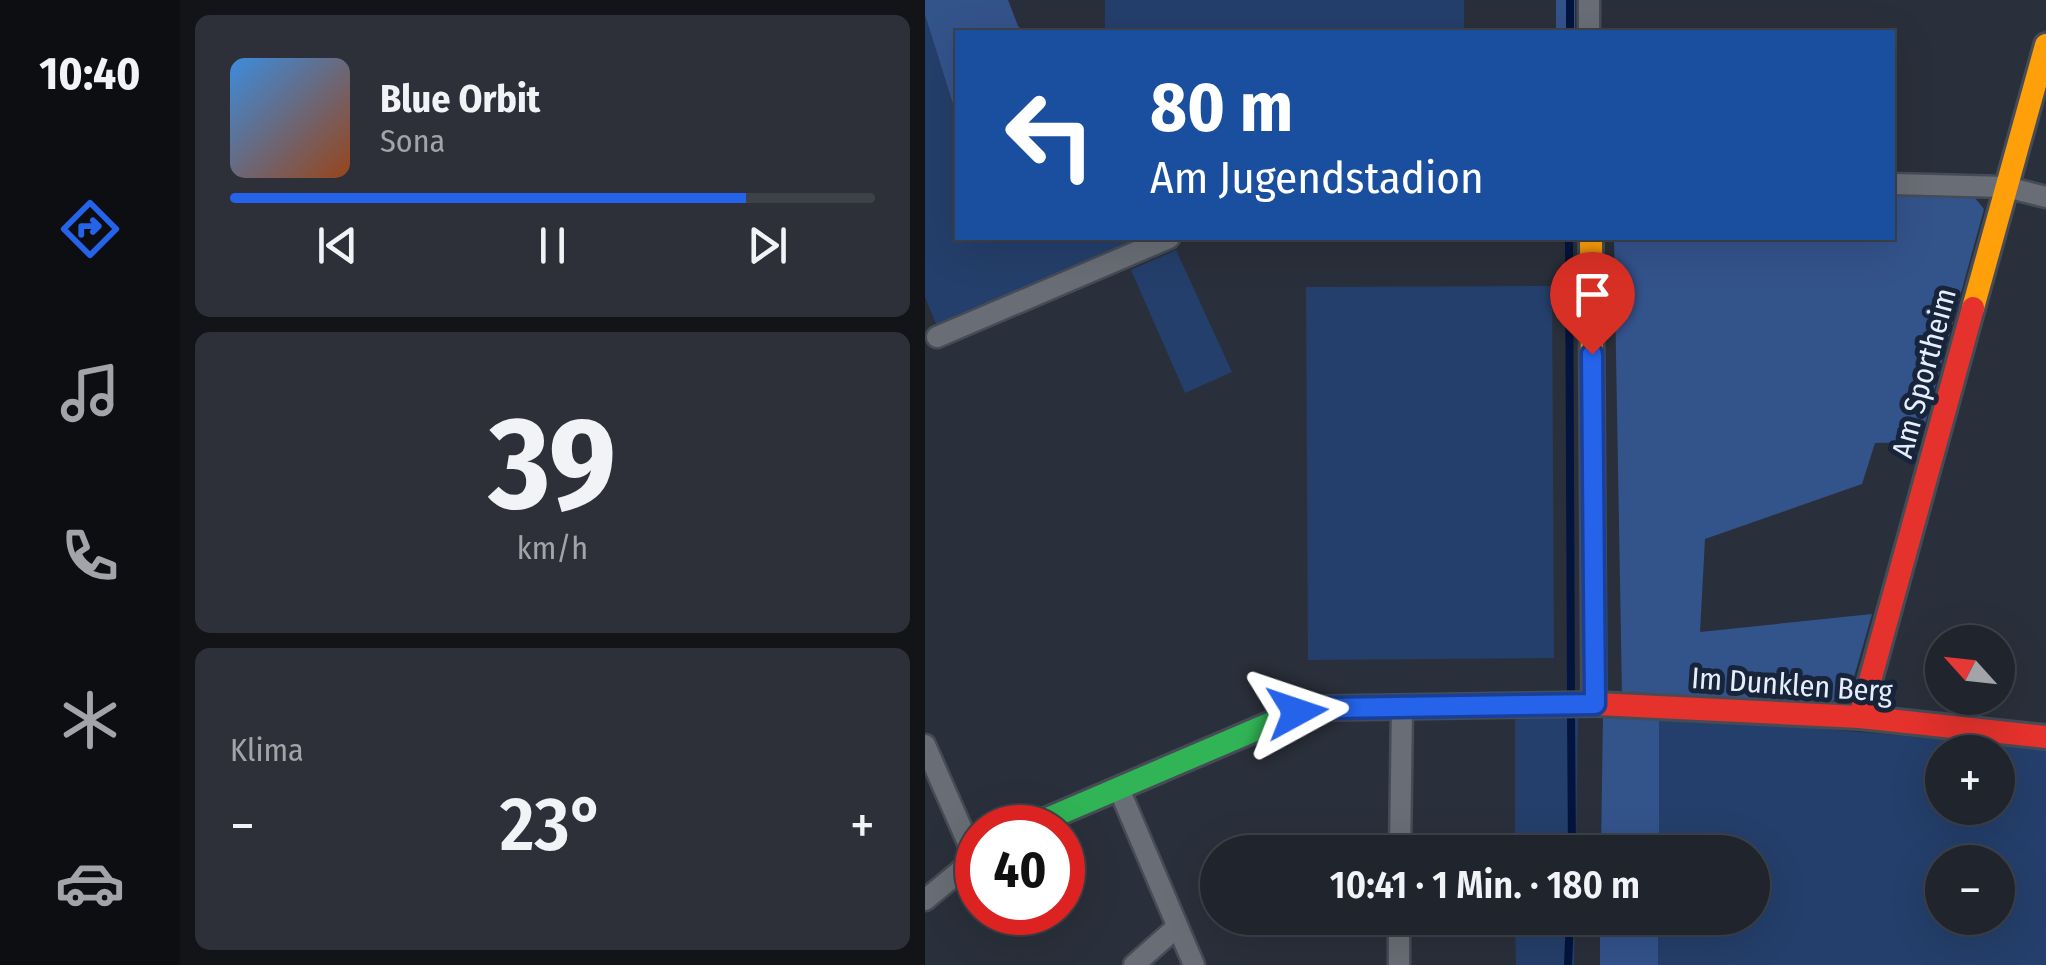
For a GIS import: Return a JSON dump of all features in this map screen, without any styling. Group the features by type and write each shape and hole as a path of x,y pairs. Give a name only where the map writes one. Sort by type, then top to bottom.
{"street":[{"path":"1589,0 1589,30"},
{"name":"Am Sportheim","path":"1859,718 2046,45"},
{"path":"1895,184 2006,187 2046,197"},
{"path":"937,336 1164,240"},
{"path":"1578,704 1591,240"},
{"name":"Im Dunklen Berg","path":"1080,805 1297,712 1330,708 1578,704 1859,718 2046,736"},
{"path":"1400,835 1402,707"},
{"path":"925,745 955,811"},
{"path":"1119,789 1194,965"},
{"path":"925,900 955,875"},
{"path":"1135,965 1177,928"},
{"path":"1399,935 1399,965"}],"shaded area":[{"path":"925,0 1008,0 1023,30 955,30 955,111 925,15"},
{"path":"1105,0 1464,0 1464,30 1105,30"},
{"path":"1556,0 1575,0 1575,30 1556,30"},
{"path":"925,15 955,111 955,240 1136,240 939,331 925,297"},
{"path":"1895,191 1970,192 1984,209 1920,442 1875,443 1862,484 1705,539 1700,632 1872,614 1850,691 1829,703 1622,696 1614,240 1895,240"},
{"path":"1176,250 1232,372 1185,393 1131,270"},
{"path":"1552,286 1554,658 1308,660 1306,287"},
{"path":"1603,713 1659,715 1659,835 1601,835"},
{"path":"1659,715 1925,738 1925,825 2015,825 2015,745 2046,748 2046,965 1658,965 1658,935 1770,935 1770,835 1659,835"},
{"path":"1515,716 1578,717 1576,835 1515,835"},
{"path":"1515,935 1575,935 1574,965 1516,965"},
{"path":"1600,935 1658,935 1658,965 1600,965"}],"waterway":[{"path":"1570,0 1570,30"},
{"path":"1569,240 1571,698"},
{"path":"1571,712 1572,835"},
{"path":"1568,965 1569,935"}],"traffic: fast":[{"path":"1080,805 1297,712 1330,708 1597,704"}],"traffic: slow":[{"path":"1973,308 2046,45"},
{"path":"1591,240 1594,704"}],"traffic: jam":[{"path":"1860,717 1973,308"},
{"path":"1597,704 1860,717 2046,737"}],"route":[{"path":"1297,712 1330,708 1595,704 1592,354"}]}
